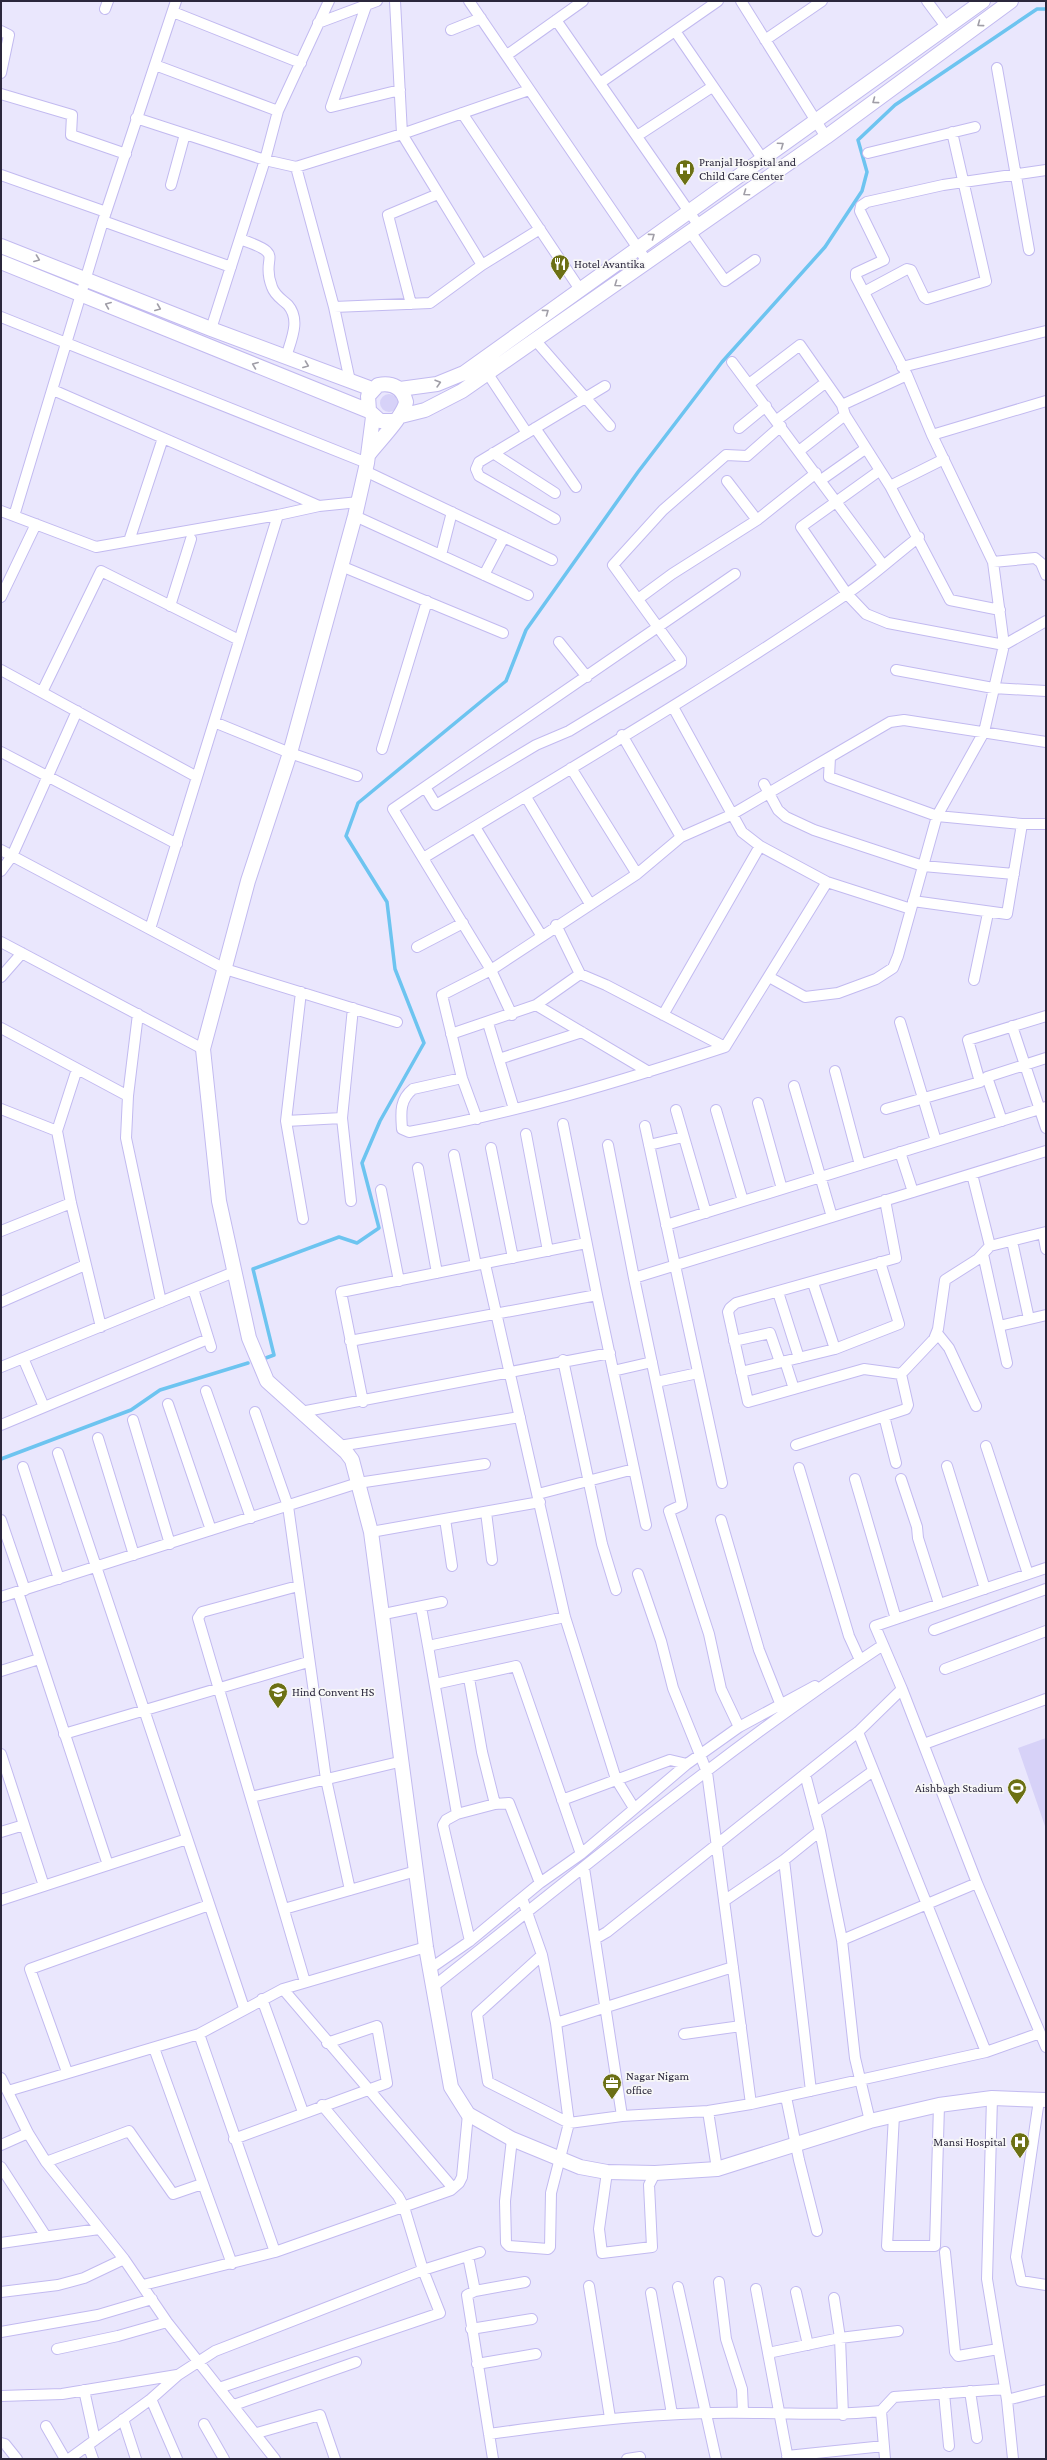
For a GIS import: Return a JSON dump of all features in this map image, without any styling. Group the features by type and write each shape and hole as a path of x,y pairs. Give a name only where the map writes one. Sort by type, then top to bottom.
{"main road":[{"path":"1,246 86,278 211,329 372,389 386,384 400,389 436,384 464,373 579,288 983,1"},
{"path":"1,262 371,414 380,421 398,419 432,406 462,391 488,374 826,137 1011,1"},
{"path":"372,389 367,403 371,414 367,463 359,502 290,753 248,881 203,1049 219,1201 249,1338 268,1381 339,1446 352,1460 371,1532 384,1614 426,1947 431,1968 451,2087 468,2114 512,2139 580,2167 607,2172 655,2173 717,2169 870,2121 939,2105 992,2098 1042,2100"},
{"path":"367,463 398,419 406,402 400,389"}],"street":[{"path":"14,516 104,216 176,1"},
{"path":"211,329 265,160 278,111 328,1"},
{"path":"318,23 378,1"},
{"path":"395,1 402,134 482,265"},
{"path":"469,1 648,263"},
{"path":"600,83 718,1"},
{"path":"741,1 826,137"},
{"path":"766,40 822,1"},
{"path":"927,1 946,28"},
{"path":"507,55 579,2"},
{"path":"366,6 331,107 400,90"},
{"path":"173,12 300,63"},
{"path":"451,30 481,18"},
{"path":"556,20 688,210 695,229 725,281 754,260"},
{"path":"1,31 9,35 1,73"},
{"path":"675,31 762,158"},
{"path":"154,65 278,111"},
{"path":"997,68 1017,173 1029,250"},
{"path":"636,136 712,87"},
{"path":"136,118 265,160 296,167 402,134 529,90"},
{"path":"1,94 72,115 71,135 126,154"},
{"path":"462,113 579,288"},
{"path":"868,154 975,127"},
{"path":"864,292 907,269 911,270 924,297 927,299 985,282 952,132"},
{"path":"171,185 185,134"},
{"path":"296,167 334,307 350,381"},
{"path":"769,977 805,997 838,993 876,978 893,968 898,956 936,816 984,732 993,688 1004,646 993,562 932,435 905,371 856,277 856,272 884,260 860,211 861,206 867,202 963,182 1046,170"},
{"path":"1,175 231,267"},
{"path":"411,304 388,215 438,194"},
{"path":"334,307 430,303 482,265 540,229"},
{"path":"240,239 263,247 268,252 271,259 269,280 273,290 292,310 296,322 286,357"},
{"path":"1,317 367,463 452,512 552,560"},
{"path":"842,405 905,371 1046,331"},
{"path":"536,341 610,426"},
{"path":"749,384 800,345 825,383 842,405 845,415 879,471 890,486 919,537 950,600 1000,610"},
{"path":"732,362 779,423 883,565"},
{"path":"488,374 576,487"},
{"path":"425,787 436,805 536,745 569,731 681,663 681,659 659,626 613,567 614,563 663,510 726,455 747,456 779,423 825,383"},
{"path":"555,519 479,476 476,469 479,462 605,386"},
{"path":"53,390 319,506"},
{"path":"932,435 1046,401"},
{"path":"739,428 766,406"},
{"path":"799,451 845,415"},
{"path":"129,541 163,438"},
{"path":"638,599 672,574 756,520 818,476 865,448"},
{"path":"494,453 555,493"},
{"path":"890,486 944,459"},
{"path":"879,471 801,527 847,594 866,614 876,620 1004,646 1046,622"},
{"path":"728,481 756,520"},
{"path":"1,511 96,546 278,515 319,506 359,502"},
{"path":"441,555 452,512"},
{"path":"150,929 278,515"},
{"path":"355,516 528,595"},
{"path":"1,597 36,524"},
{"path":"484,575 504,537"},
{"path":"425,858 474,827 526,797 622,735 673,707 847,594 919,537"},
{"path":"170,606 192,539"},
{"path":"993,562 1035,558 1041,563 1046,575"},
{"path":"341,566 503,633"},
{"path":"42,692 101,571 239,640"},
{"path":"512,1015 491,970 425,858 393,809 735,574"},
{"path":"382,749 427,601"},
{"path":"559,642 587,677"},
{"path":"1,670 197,777"},
{"path":"896,670 993,688 1046,691"},
{"path":"673,707 731,816 742,832 760,846 827,882 912,905 1007,914 1022,824"},
{"path":"1,871 12,856 77,711"},
{"path":"477,1119 462,1078 442,995 491,970 556,925 637,874 681,838 731,816 890,722 904,720 1046,742"},
{"path":"214,722 290,753 357,776"},
{"path":"622,735 681,838"},
{"path":"1,752 177,844"},
{"path":"830,757 829,777 936,816 1022,824 1046,824"},
{"path":"571,768 637,874"},
{"path":"764,784 778,810 799,823 853,844 923,866 1014,874"},
{"path":"526,797 590,904"},
{"path":"474,827 541,935"},
{"path":"663,1015 760,846"},
{"path":"1,850 225,969 397,1022"},
{"path":"462,1078 413,1089 408,1093 400,1111 402,1129 409,1132 477,1119 649,1072 725,1047 827,882"},
{"path":"974,980 988,913"},
{"path":"417,947 463,923"},
{"path":"556,925 580,974 606,985 725,1047"},
{"path":"1,942 203,1049"},
{"path":"1,977 22,953"},
{"path":"451,1034 512,1015 536,1005 580,974"},
{"path":"301,992 286,1121 303,1219"},
{"path":"536,1005 649,1072"},
{"path":"351,1201 342,1118 353,1008"},
{"path":"138,1014 128,1096 126,1138 161,1302"},
{"path":"1002,1120 968,1040 1046,1016"},
{"path":"900,1022 936,1141"},
{"path":"488,1023 514,1109"},
{"path":"1012,1026 1024,1064 1043,1108 1046,1128"},
{"path":"1,1028 128,1096"},
{"path":"499,1059 582,1032"},
{"path":"886,1110 1046,1058"},
{"path":"76,1069 57,1131 71,1203 101,1327"},
{"path":"835,1072 860,1164"},
{"path":"794,1086 832,1217"},
{"path":"758,1103 782,1189"},
{"path":"666,1225 1043,1108"},
{"path":"1,1109 57,1131"},
{"path":"676,1110 706,1213"},
{"path":"716,1110 743,1201"},
{"path":"286,1121 342,1118"},
{"path":"563,1124 596,1295 610,1353 646,1525"},
{"path":"645,1126 722,1483"},
{"path":"526,1134 548,1251"},
{"path":"649,1145 683,1137"},
{"path":"608,1144 634,1278 682,1505 669,1511 709,1634 721,1689 739,1727"},
{"path":"491,1148 513,1258"},
{"path":"634,1278 1046,1151"},
{"path":"900,1152 913,1192"},
{"path":"454,1155 480,1265 496,1314 565,1617 616,1779 634,1808"},
{"path":"418,1168 437,1273"},
{"path":"972,1174 990,1246"},
{"path":"381,1190 399,1281"},
{"path":"885,1200 896,1258 736,1304 730,1308 728,1312 748,1402 864,1369 901,1374"},
{"path":"1,1232 71,1203"},
{"path":"901,1374 937,1333 940,1322 945,1280 983,1254 990,1246 1045,1233 1046,1249"},
{"path":"1012,1241 1030,1319"},
{"path":"362,1402 341,1292 586,1244"},
{"path":"983,1254 1007,1363"},
{"path":"741,1372 835,1349 898,1324 880,1262"},
{"path":"1,1302 85,1265"},
{"path":"1,1367 234,1272"},
{"path":"813,1283 835,1349"},
{"path":"1,1425 210,1343 193,1289"},
{"path":"778,1292 799,1358"},
{"path":"350,1341 596,1295"},
{"path":"999,1326 1046,1315"},
{"path":"734,1340 770,1333 794,1389"},
{"path":"937,1333 952,1355 976,1406"},
{"path":"301,1412 362,1402 510,1373 563,1360 610,1353"},
{"path":"23,1358 44,1407"},
{"path":"563,1360 602,1544 616,1590"},
{"path":"613,1372 652,1362"},
{"path":"656,1382 698,1373"},
{"path":"796,1446 907,1407 901,1374"},
{"path":"206,1391 251,1518"},
{"path":"168,1404 211,1530"},
{"path":"255,1412 288,1506 308,1662 326,1779 350,1890"},
{"path":"884,1416 896,1463"},
{"path":"339,1446 419,1435 520,1417"},
{"path":"133,1420 170,1544"},
{"path":"98,1438 134,1555"},
{"path":"986,1446 1028,1574"},
{"path":"58,1453 244,2008"},
{"path":"1,1597 358,1483 485,1464"},
{"path":"947,1466 985,1589"},
{"path":"23,1467 59,1579"},
{"path":"371,1532 486,1512 539,1498 634,1468"},
{"path":"799,1468 849,1636 860,1660"},
{"path":"855,1479 896,1619"},
{"path":"901,1479 917,1527 918,1538 938,1604"},
{"path":"486,1512 492,1560"},
{"path":"445,1519 452,1566"},
{"path":"1,1520 39,1659 108,1865"},
{"path":"721,1520 759,1650 780,1703"},
{"path":"1046,1568 875,1626 924,1744 977,1883 1046,2047"},
{"path":"638,1574 662,1646 673,1688 699,1756 707,1772 751,2104"},
{"path":"298,1586 202,1612 198,1618 220,1688 305,1982"},
{"path":"934,1630 1046,1589"},
{"path":"384,1614 442,1602"},
{"path":"421,1607 457,1814"},
{"path":"428,1646 565,1617"},
{"path":"945,1668 1046,1630"},
{"path":"434,1986 707,1772 838,1675 883,1645"},
{"path":"1,1671 39,1659"},
{"path":"64,1734 308,1662"},
{"path":"435,1684 469,1678 516,1666 581,1854"},
{"path":"431,1968 470,1941 540,1883 581,1854 687,1764 739,1727 780,1703 838,1675"},
{"path":"469,1678 482,1752 495,1804"},
{"path":"595,1938 607,1932 858,1732 902,1689"},
{"path":"924,1744 1046,1699"},
{"path":"858,1732 986,2052"},
{"path":"2,1760 44,1886"},
{"path":"562,1800 670,1760 687,1764"},
{"path":"251,1797 403,1761"},
{"path":"815,1813 873,1771"},
{"path":"806,1774 820,1831 842,1940 855,2058 870,2121"},
{"path":"470,1941 444,1825 446,1820 457,1814 506,1802 512,1807 540,1883"},
{"path":"1,1832 24,1825"},
{"path":"724,1901 784,1860 820,1831"},
{"path":"1,1900 187,1839"},
{"path":"784,1860 811,2092"},
{"path":"584,1868 622,2116"},
{"path":"284,1909 416,1871"},
{"path":"842,1940 977,1883"},
{"path":"512,2139 504,2218 506,2243 509,2246 530,2249 550,2247 551,2193 558,2159 569,2123 556,2024 542,1955 522,1898"},
{"path":"67,2072 30,1969 209,1905"},
{"path":"8,2091 67,2072 199,2034 244,2008 282,1989 426,1947"},
{"path":"542,1955 477,2014 488,2082 569,2123 622,2116 708,2111 751,2104 860,2082 986,2052 1040,2033"},
{"path":"556,2024 733,1967"},
{"path":"282,1989 367,2090 453,2188"},
{"path":"262,1999 303,2112"},
{"path":"234,2139 303,2112 387,2082 377,2026 328,2043"},
{"path":"684,2034 741,2026"},
{"path":"199,2034 234,2139 275,2252"},
{"path":"154,2048 232,2264"},
{"path":"1,2078 28,2133 46,2162 124,2259 167,2322 257,2434 275,2459"},
{"path":"786,2097 817,2231"},
{"path":"992,2098 987,2278 1005,2389 1013,2459"},
{"path":"1042,2100 1016,2257 1021,2281 1046,2285"},
{"path":"219,2388 440,2313 423,2270 404,2208 398,2196 322,2105"},
{"path":"894,2115 887,2246 935,2246 939,2105"},
{"path":"708,2111 717,2169"},
{"path":"143,2285 232,2264 275,2252 404,2208 453,2188 462,2177 468,2114"},
{"path":"46,2162 129,2131 173,2194 202,2184"},
{"path":"1,2145 28,2133"},
{"path":"1,2168 44,2235"},
{"path":"607,2172 599,2229 602,2253 652,2247 649,2186 655,2173"},
{"path":"1,2242 44,2235 99,2229"},
{"path":"69,2459 122,2419 152,2399 178,2375 234,2342 423,2270 480,2252"},
{"path":"945,2252 955,2352 958,2356 965,2356 998,2349"},
{"path":"468,2256 475,2291"},
{"path":"1,2292 58,2285 84,2278 124,2259"},
{"path":"493,2459 467,2295 475,2291 525,2282"},
{"path":"719,2282 726,2339 742,2389 743,2412"},
{"path":"589,2286 610,2418"},
{"path":"678,2287 716,2459"},
{"path":"756,2289 787,2458 884,2446"},
{"path":"796,2292 808,2345"},
{"path":"651,2293 672,2414"},
{"path":"834,2298 840,2338 843,2415"},
{"path":"1,2332 98,2315 152,2299"},
{"path":"472,2329 532,2318"},
{"path":"57,2349 118,2336 167,2322"},
{"path":"768,2353 840,2338 898,2331"},
{"path":"477,2364 536,2354"},
{"path":"234,2405 356,2362"},
{"path":"1,2396 62,2394 178,2375"},
{"path":"489,2434 610,2418 672,2414 743,2412 843,2415 881,2411 894,2397 1005,2389"},
{"path":"84,2390 92,2442 93,2459"},
{"path":"1006,2400 1046,2390"},
{"path":"970,2391 977,2438"},
{"path":"944,2393 949,2446"},
{"path":"152,2399 177,2459"},
{"path":"881,2411 885,2459"},
{"path":"257,2434 320,2415 335,2459"},
{"path":"122,2419 136,2459"},
{"path":"204,2424 224,2459"},
{"path":"46,2426 65,2459"},
{"path":"1,2443 5,2444 17,2459"},
{"path":"627,2459 640,2457"}],"shaded area":[{"path":"385,394 393,394 398,399 396,410 393,412 385,412 380,407 380,399"},
{"path":"1046,1738 1046,1829 1018,1748"}],"waterway":[{"path":"263,1359 274,1355 253,1269 339,1237 357,1243 379,1228 362,1163 380,1121 424,1043 395,969 387,902 346,836 358,803 506,681 526,630 638,472 722,362 825,247 862,191 867,172 858,140 895,105 1037,9 1046,9"},
{"path":"1,1459 131,1410 160,1390 248,1363"}],"place":[{"name":"Pranjal Hospital and Child Care Center","path":"685,186"},
{"name":"Hotel Avantika","path":"560,281"},
{"name":"Hind Convent HS","path":"278,1709"},
{"name":"Aishbagh Stadium","path":"1017,1805"},
{"name":"Nagar Nigam office","path":"612,2100"},
{"name":"Mansi Hospital","path":"1020,2159"}]}
